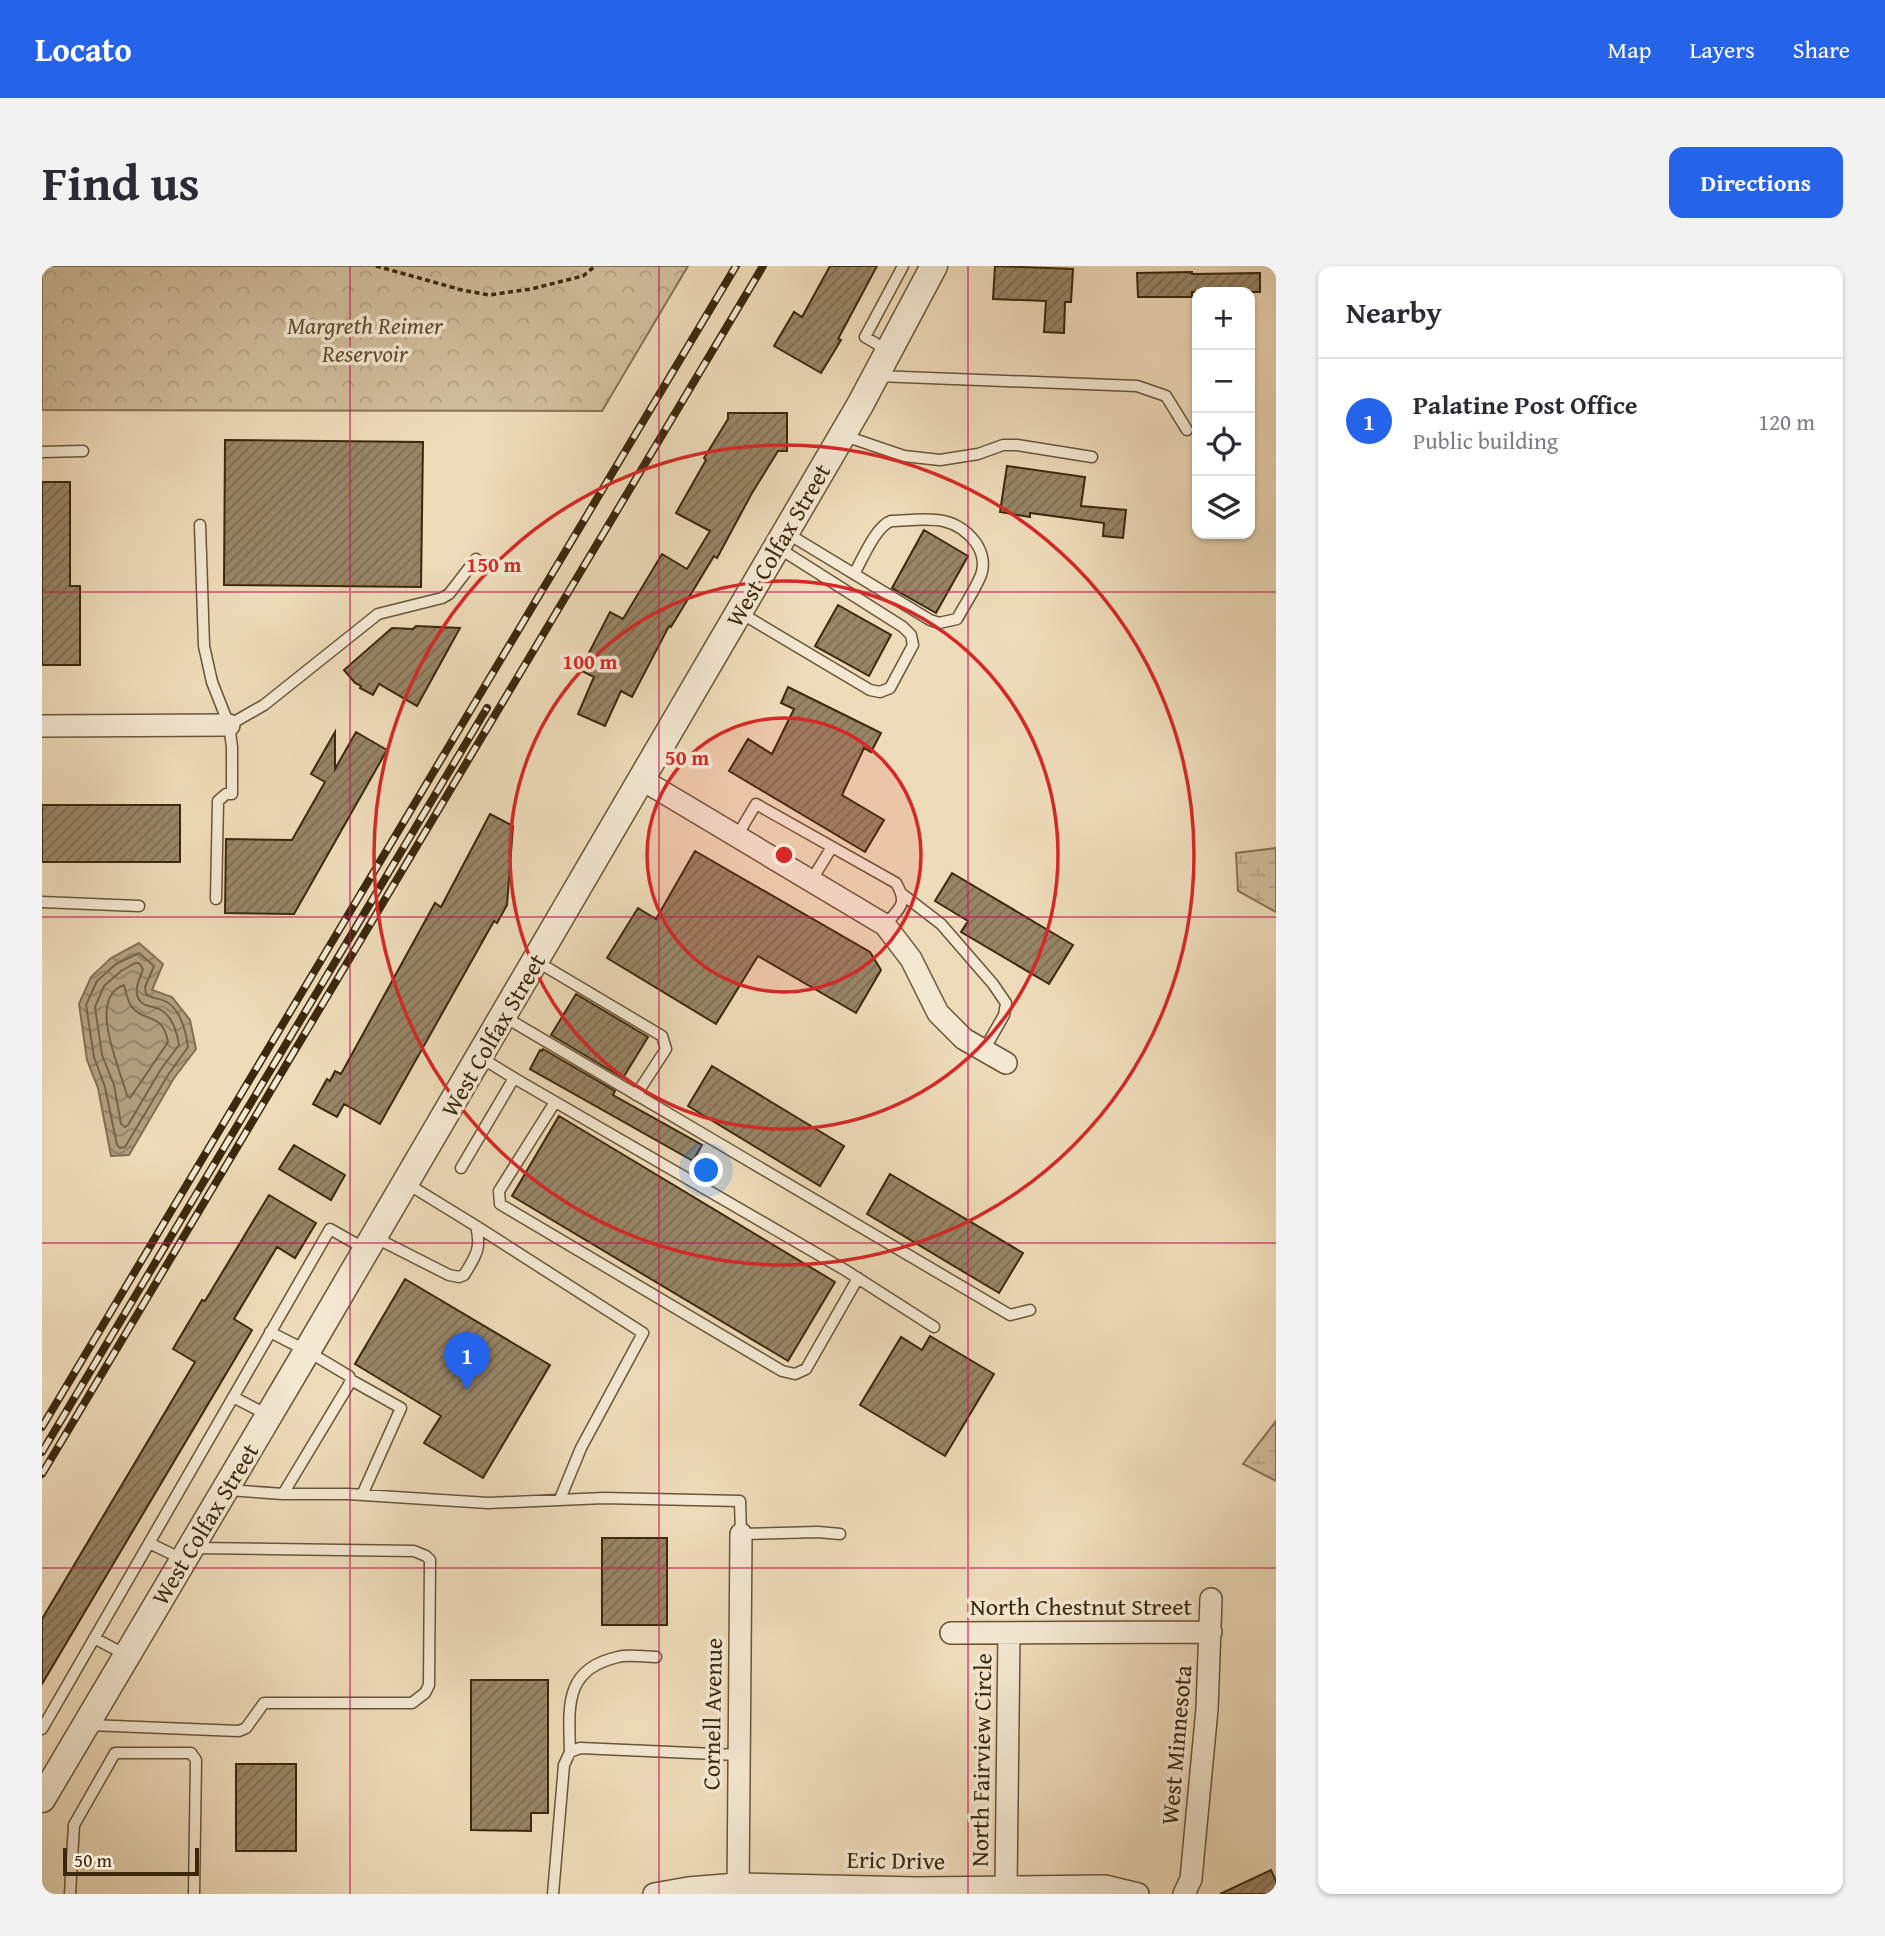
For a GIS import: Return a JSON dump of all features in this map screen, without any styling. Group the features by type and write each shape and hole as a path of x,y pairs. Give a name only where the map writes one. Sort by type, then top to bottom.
{"street":[{"name":"West Colfax Street","path":"42,1798 54,1770 86,1724 270,1415 877,376 890,351 903,295 934,266"},
{"path":"42,726 229,725"},
{"path":"641,779 885,925 911,959 938,1013 964,1039 1006,1063"},
{"name":"Cornell Avenue","path":"738,1889 741,1534"},
{"name":"West Minnesota","path":"1184,1894 1191,1880 1207,1709 1211,1599"},
{"name":"North Chestnut Street","path":"951,1633 1211,1632"},
{"name":"North Fairview Circle","path":"1006,1887 1009,1633"},
{"name":"Eric Drive","path":"654,1894 688,1888 1105,1886 1138,1894"}],"lane":[{"path":"903,266 903,295"},
{"path":"877,376 1137,386 1166,396 1187,430"},
{"path":"842,435 904,456 940,460 978,454 1003,445 1092,457"},
{"path":"42,452 83,451"},
{"path":"781,540 854,574 939,623 957,619 982,573 982,556 969,535 949,521 891,521 878,531 854,574"},
{"path":"200,525 204,646 212,682 229,725 232,747 232,794 226,794 218,801 216,899"},
{"path":"739,612 870,690 880,692 890,688 913,645 911,635 781,540"},
{"path":"229,725 264,705 378,614 449,594 477,559"},
{"path":"737,836 756,804 895,883 902,894 941,925 993,984 1006,1003 1004,1015 984,1050"},
{"path":"811,881 832,847"},
{"path":"885,925 902,905 902,894"},
{"path":"42,902 139,906"},
{"path":"536,961 662,1037 666,1049 636,1095"},
{"path":"503,1016 1010,1315 1030,1310"},
{"path":"480,1057 858,1278 934,1327"},
{"path":"461,1168 513,1078"},
{"path":"555,1102 499,1191 500,1204 782,1371 795,1374 806,1369 858,1278"},
{"path":"406,1183 643,1333 581,1448 560,1499"},
{"path":"42,1729 330,1229 459,1277 464,1275 478,1251 480,1240 477,1227"},
{"path":"270,1332 307,1351 401,1408 362,1495"},
{"path":"283,1494 351,1380"},
{"path":"233,1397 270,1415"},
{"path":"225,1490 488,1503 604,1497 740,1501 741,1534 840,1534"},
{"path":"86,1724 239,1731 246,1728 264,1703 412,1703 425,1693 429,1685 430,1560 426,1556 414,1551 187,1554 149,1543"},
{"path":"94,1638 127,1656"},
{"path":"553,1894 564,1765 570,1752 569,1707 574,1686 592,1667 619,1657 656,1657"},
{"path":"570,1752 580,1748 738,1755"},
{"path":"70,1894 74,1825 116,1753 191,1753 196,1760 194,1894"}],"path":[{"path":"376,266 489,295 531,289 583,276 595,266"}],"green space":[{"name":"Margreth Reimer Reservoir","path":"42,266 688,266 602,411 42,410"},
{"path":"1276,848 1276,912 1238,891 1236,853"},
{"path":"1276,1421 1276,1481 1243,1464"}],"water":[{"path":"139,943 163,964 152,990 172,997 190,1020 196,1049 174,1078 129,1155 111,1156 98,1088 87,1060 79,1004 91,977 111,958"}],"building":[{"path":"830,266 877,266 838,339 841,340 821,373 774,346 794,312 802,317"},
{"path":"995,266 1073,269 1071,302 1065,302 1064,333 1044,332 1046,301 993,299"},
{"path":"1137,273 1260,273 1260,292 1255,292 1255,287 1192,287 1192,297 1138,297"},
{"path":"728,413 787,413 787,451 778,451 717,558 714,556 671,627 669,626 632,697 621,691 605,726 578,714 594,677 580,670 610,612 623,619 662,554 687,569 710,531 676,513 706,460 704,458 728,419"},
{"path":"225,440 423,442 421,587 224,585"},
{"path":"1007,466 1085,477 1081,506 1126,510 1123,538 1103,536 1104,523 1030,513 1030,517 1000,512"},
{"path":"42,482 70,482 70,586 80,586 80,665 42,665"},
{"path":"924,530 968,556 936,613 892,588"},
{"path":"838,605 891,635 869,676 815,646"},
{"path":"416,626 460,628 417,706 379,684 373,695 360,688 344,670 392,628 413,629"},
{"path":"788,687 881,733 871,752 864,748 842,795 884,820 865,852 729,771 748,739 772,754 794,709 781,703"},
{"path":"335,732 335,769 356,732 387,750 294,914 225,913 226,839 292,840 325,782 311,774"},
{"path":"42,805 180,805 180,862 42,862"},
{"path":"490,814 513,826 507,905 497,923 494,921 380,1124 344,1104 337,1117 313,1104 327,1079 330,1081 335,1071 341,1074 435,903 441,907"},
{"path":"695,851 870,952 881,970 856,1013 758,956 716,1024 607,958 638,908 656,919"},
{"path":"952,873 1073,945 1049,984 961,932 968,921 935,901"},
{"path":"576,994 648,1037 623,1078 551,1035"},
{"path":"543,1049 615,1091 613,1095 702,1145 693,1161 530,1069"},
{"path":"712,1066 844,1146 820,1186 688,1106"},
{"path":"559,1116 835,1282 788,1361 512,1196"},
{"path":"294,1145 345,1175 331,1200 279,1169"},
{"path":"890,1174 1023,1253 999,1293 867,1214"},
{"path":"269,1195 316,1223 295,1258 277,1247 234,1319 252,1330 42,1684 42,1619 195,1362 173,1349"},
{"path":"405,1279 550,1365 483,1478 424,1443 441,1416 355,1364"},
{"path":"930,1336 994,1374 945,1456 860,1405 901,1337 922,1350"},
{"path":"602,1538 667,1538 667,1625 602,1625"},
{"path":"471,1680 548,1680 548,1813 531,1813 531,1831 471,1830"},
{"path":"236,1764 296,1764 296,1851 236,1851"},
{"path":"1271,1870 1276,1881 1276,1894 1220,1894"}],"railway":[{"path":"42,1427 736,266"},
{"path":"42,1474 763,266"},
{"path":"42,1452 487,708"}],"place":[{"name":"Palatine Post Office","path":"467,1390"}]}
